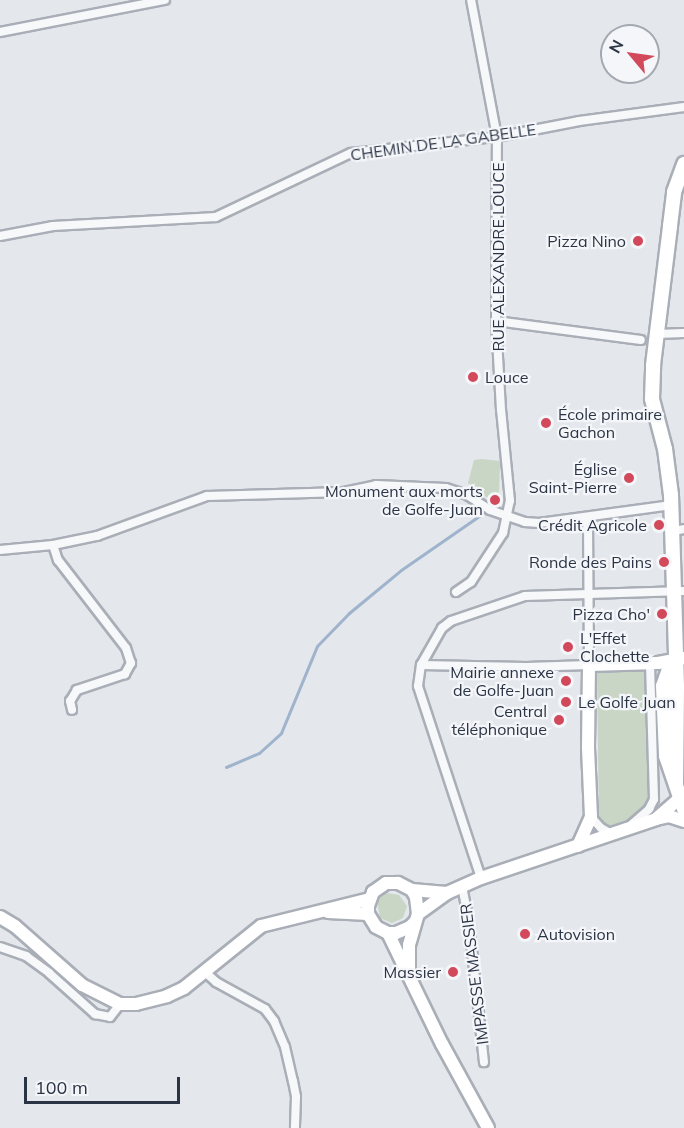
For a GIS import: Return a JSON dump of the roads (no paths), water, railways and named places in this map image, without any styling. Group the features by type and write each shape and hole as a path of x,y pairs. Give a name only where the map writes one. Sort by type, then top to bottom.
{"main road":[{"path":"656,819 680,797 666,756 663,686 680,659 678,530 672,505 665,449 652,399 657,333 674,192 684,164"},
{"path":"578,846 591,817 588,747 589,665 650,664 680,659"},
{"path":"447,893 412,890 398,883 390,883 379,887 369,899 368,914 376,927 388,933 403,931 447,893 462,886 656,819 669,816 684,821"},
{"path":"409,973 409,945 419,905 412,890"},
{"path":"0,917 15,926 82,985 120,1004 136,1004 167,996 184,988 261,926 369,899"},
{"path":"315,911 368,914"},
{"path":"388,933 442,1044 488,1128"}],"street":[{"path":"0,32 165,0"},
{"name":"RUE ALEXANDRE LOUCE","path":"456,592 471,582 503,532 510,501 501,410 496,321 497,136 471,0"},
{"name":"CHEMIN DE LA GABELLE","path":"0,236 53,226 139,219 216,217 351,153 497,136 579,121 684,107"},
{"path":"496,321 640,340"},
{"path":"657,333 684,333"},
{"path":"0,550 53,545 97,536 207,496 344,492 376,485 446,488 467,495 490,510 539,523 672,505"},
{"path":"421,665 526,668 589,665 588,517"},
{"path":"53,545 58,561 126,648 131,663 125,674 77,690 70,701 72,710"},
{"path":"481,879 418,686 421,665 442,628 451,621 525,596 680,592"},
{"path":"591,817 601,828 619,832 649,809 654,799 650,664"},
{"name":"IMPASSE MASSIER","path":"462,886 469,922 484,1062"},
{"path":"0,947 26,956 95,1014 110,1017 120,1004"},
{"path":"205,972 216,982 265,1009 274,1021 285,1047 296,1097 295,1128"}],"waterway":[{"path":"226,767 259,753 281,733 317,646 349,613 401,570 482,514"}],"place":[{"name":"Pizza Nino","path":"638,241"},
{"name":"Louce","path":"473,377"},
{"name":"École primaire Gachon","path":"546,423"},
{"name":"Église Saint-Pierre","path":"629,478"},
{"name":"Monument aux morts de Golfe-Juan","path":"495,500"},
{"name":"Crédit Agricole","path":"659,525"},
{"name":"Ronde des Pains","path":"664,562"},
{"name":"Pizza Cho'","path":"662,614"},
{"name":"L'Effet Clochette","path":"568,647"},
{"name":"Mairie annexe de Golfe-Juan","path":"566,681"},
{"name":"Le Golfe Juan","path":"566,702"},
{"name":"Central téléphonique","path":"559,720"},
{"name":"Autovision","path":"525,934"},
{"name":"Massier","path":"453,972"}]}
